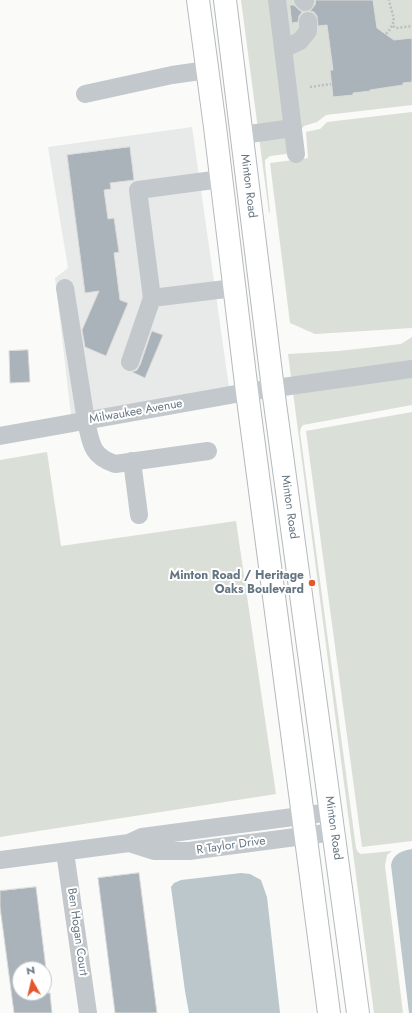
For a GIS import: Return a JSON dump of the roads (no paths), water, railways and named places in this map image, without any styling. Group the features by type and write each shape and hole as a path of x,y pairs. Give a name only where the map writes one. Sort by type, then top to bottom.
{"main road":[{"path":"198,0 247,392 329,1013"},
{"name":"Minton Road","path":"225,0 273,389 358,1013"}],"street":[{"path":"277,0 296,154"},
{"path":"283,49 300,41 308,31 308,21"},
{"path":"84,94 172,75 207,70"},
{"path":"242,135 293,128"},
{"path":"130,362 152,298 138,190 221,179"},
{"path":"65,288 86,421 89,435 98,455 115,464 208,451"},
{"path":"152,298 234,288"},
{"name":"Milwaukee Avenue","path":"0,436 247,392 412,369"},
{"path":"132,461 139,515"},
{"name":"R Taylor Drive","path":"0,860 128,843 142,837 302,815 332,822"},
{"name":"R Taylor Drive","path":"128,843 154,851 189,851 305,836 332,822"},
{"path":"232,824 235,845"},
{"path":"179,832 180,851"},
{"name":"Ben Hogan Court","path":"65,852 88,1013"}],"place":[{"name":"Minton Road / Heritage Oaks Boulevard","path":"312,583"}]}
